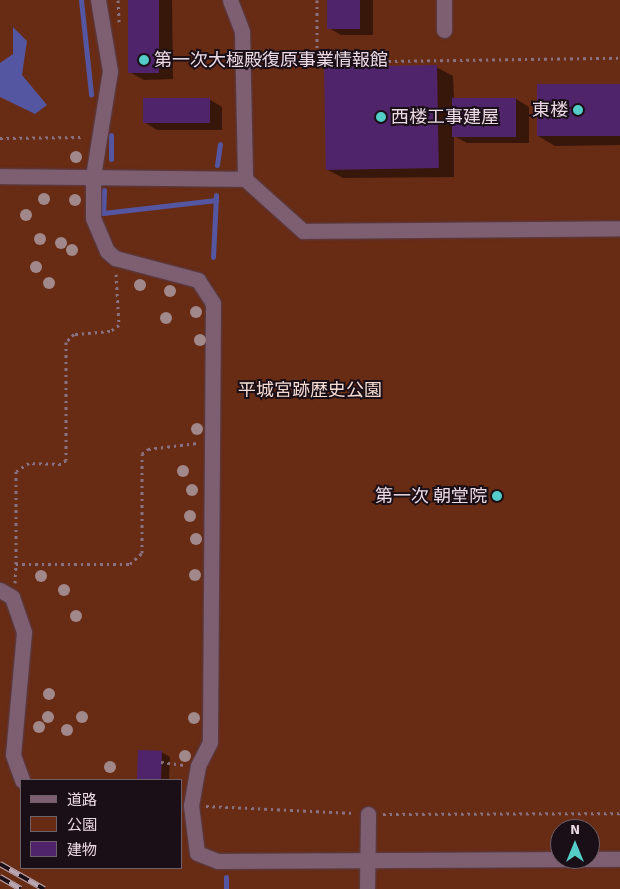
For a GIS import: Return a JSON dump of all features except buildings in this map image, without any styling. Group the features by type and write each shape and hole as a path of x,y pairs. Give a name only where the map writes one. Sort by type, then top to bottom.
{"street":[{"path":"98,0 110,71 93,176 93,218 107,251 115,258 198,280 213,303 214,441 210,742 198,766 186,805 195,846 205,859 620,859"},
{"path":"230,0 242,32 244,179"},
{"path":"444,0 444,30"},
{"path":"0,176 244,179 303,232 620,228"},
{"path":"0,590 12,598 24,632 13,755 22,779"},
{"path":"367,889 368,814"}],"path":[{"path":"316,0 317,62 620,58"},
{"path":"0,138 85,137 88,129"},
{"path":"115,258 120,325 110,331 74,334 66,342 66,460 61,464 29,463 16,471 16,564 130,564 142,553 142,454 148,449 214,441"},
{"path":"161,762 198,766"},
{"path":"186,805 368,814 620,813"}],"green space":[{"name":"平城宮跡歴史公園","path":"0,0 620,0 620,889 0,889"}],"shaded area":[{"path":"13,27 27,41 22,75 47,105 35,114 0,97 0,63 13,54"}],"waterway":[{"path":"81,0 91,94"},
{"path":"111,135 111,159"},
{"path":"217,165 220,144"},
{"path":"104,190 103,213 216,200"},
{"path":"213,257 216,195"},
{"path":"226,877 226,889"}],"railway":[{"path":"0,864 44,889"},
{"path":"0,877 21,889"}],"place":[{"name":"第一次大極殿復原事業情報館","path":"144,60"},
{"name":"東楼","path":"578,110"},
{"name":"西楼工事建屋","path":"381,117"},
{"name":"第一次 朝堂院","path":"497,496"}]}
